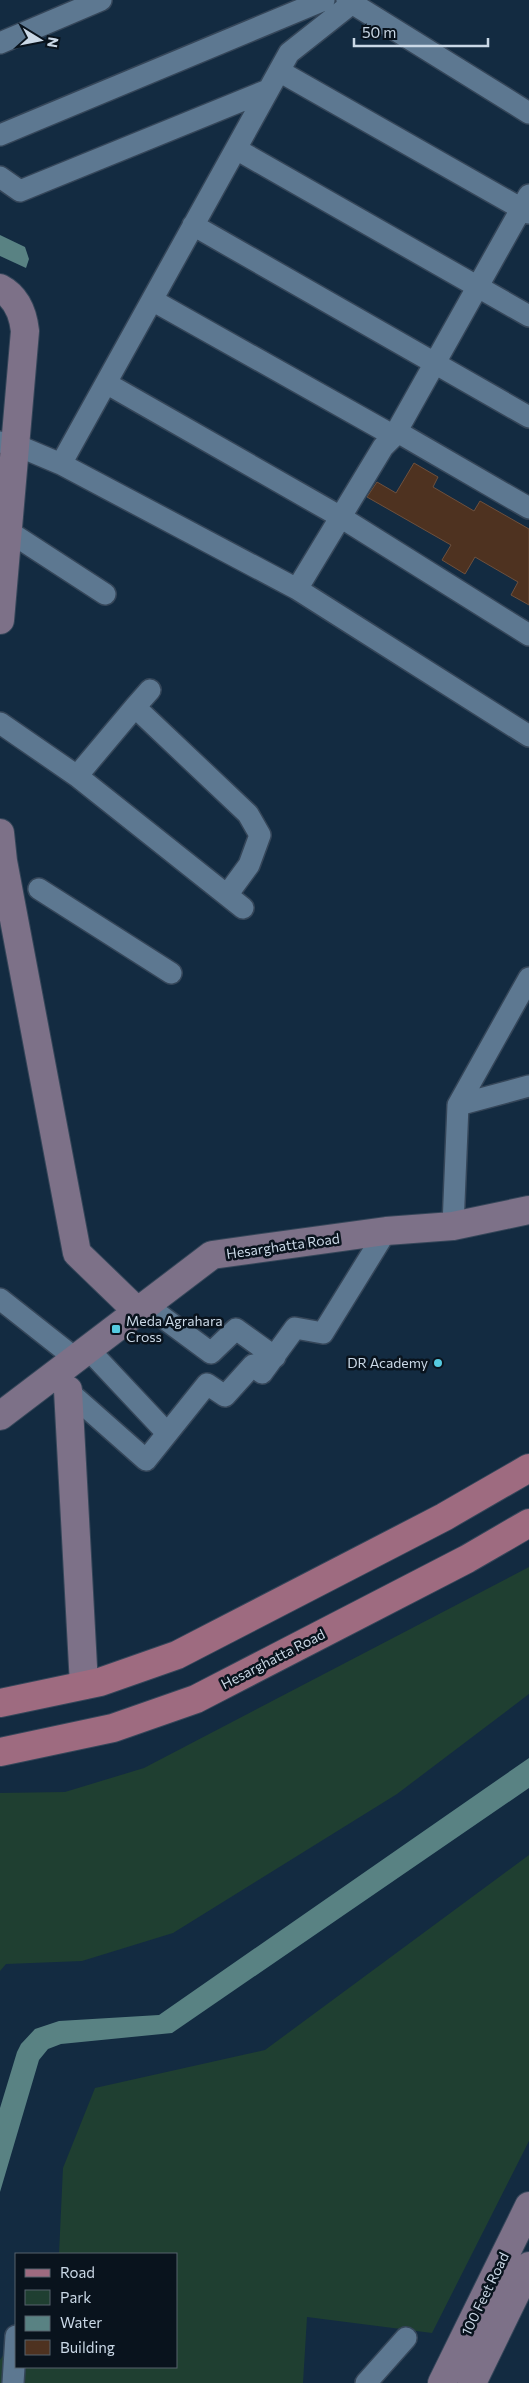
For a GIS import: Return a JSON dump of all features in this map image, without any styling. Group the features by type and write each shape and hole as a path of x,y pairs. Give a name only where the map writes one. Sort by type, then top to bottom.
{"main road":[{"path":"0,1703 100,1682 177,1654 444,1516 529,1468"},
{"name":"Hesarghatta Road","path":"0,1752 113,1728 196,1699 467,1559 529,1523"}],"street":[{"path":"0,43 101,0"},
{"path":"0,135 324,0"},
{"path":"61,464 289,52 351,1 529,112"},
{"path":"279,71 526,206 478,286 394,436 383,446 297,589"},
{"path":"0,177 20,191 268,90"},
{"path":"236,149 529,316"},
{"path":"193,225 529,417"},
{"path":"0,288 9,292 19,306 25,331 8,443 8,531 2,565 0,620"},
{"path":"152,300 394,436 401,434 529,508"},
{"path":"106,383 340,516 529,635"},
{"path":"8,443 61,464 297,589 529,736"},
{"path":"8,531 106,594"},
{"path":"77,776 150,690"},
{"path":"135,707 248,814 260,835 249,865 227,895"},
{"path":"0,723 77,776 243,908"},
{"path":"0,833 3,861 77,1253 142,1308 211,1354 236,1328 275,1356"},
{"path":"39,889 172,973"},
{"path":"454,1226 458,1106 529,978"},
{"path":"458,1106 529,1086"},
{"name":"Hesarghatta Road","path":"4,1407 70,1370 142,1308 212,1255 386,1231 454,1226 529,1210"},
{"path":"70,1370 146,1460 207,1384 225,1396 253,1365 262,1373 296,1328 323,1333 386,1231"},
{"path":"0,1299 71,1355 70,1370 84,1685"},
{"path":"70,1370 167,1433"},
{"name":"100 Feet Road","path":"442,2383 529,2206"},
{"name":"100 Feet Road","path":"472,2383 522,2294 529,2266"},
{"path":"366,2383 406,2338"},
{"path":"13,2383 15,2352"}],"green space":[{"path":"529,1567 529,1694 397,1794 173,1933 82,1961 6,1964 0,1971 0,1793 65,1792 144,1768"},
{"path":"529,1855 529,2141 432,2333 307,2317 303,2383 0,2383 0,2360 15,2337 15,2368 178,2368 178,2253 59,2253 63,2168 95,2088 265,2050"}],"water":[{"path":"0,235 25,247 29,259 26,268 0,256"},
{"path":"529,1758 529,1788 172,2033 61,2044 48,2049 39,2060 0,2192 0,2108 17,2052 21,2044 35,2029 59,2021 159,2015"}],"building":[{"path":"414,463 438,477 433,487 474,511 480,501 529,529 529,605 511,595 518,582 475,557 465,574 442,560 451,545 367,497 377,482 396,493"}],"place":[{"name":"Meda Agrahara Cross","path":"116,1329"},
{"name":"DR Academy","path":"438,1363"}]}
